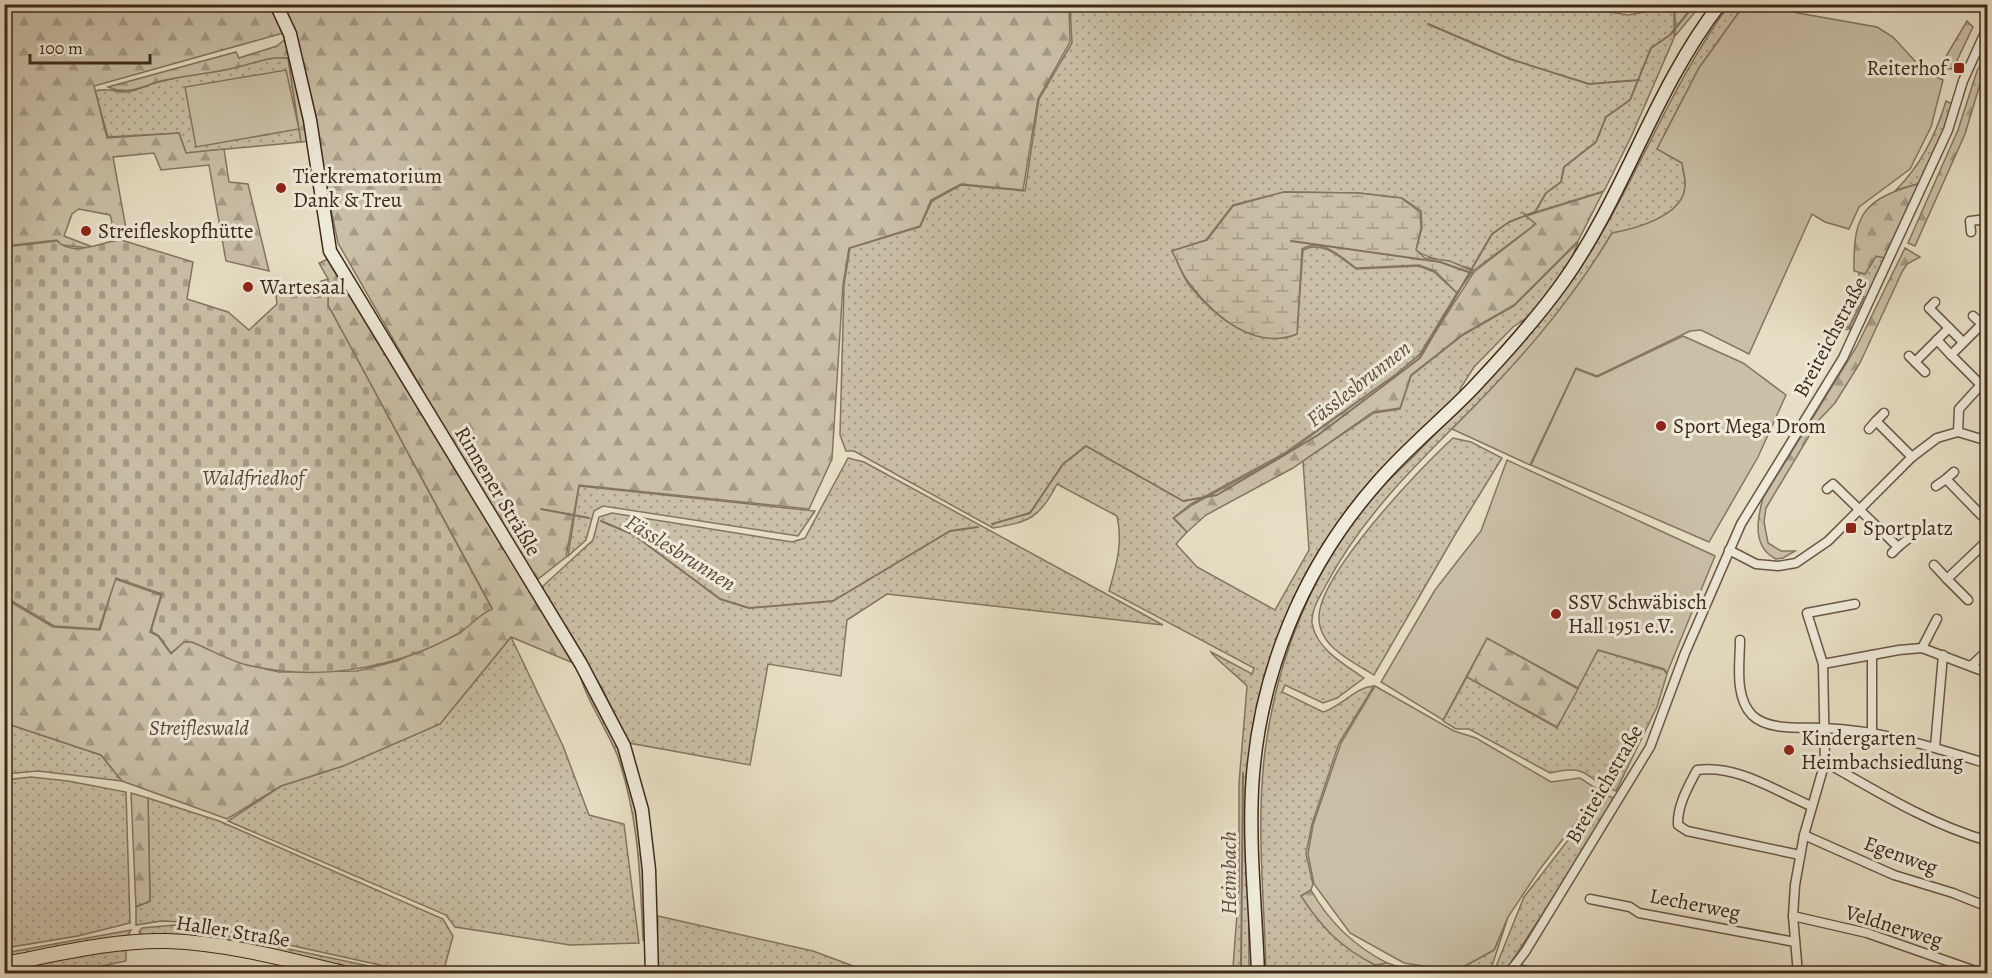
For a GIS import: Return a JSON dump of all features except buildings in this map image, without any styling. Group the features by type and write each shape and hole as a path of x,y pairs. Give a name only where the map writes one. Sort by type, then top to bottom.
{"main road":[{"name":"Rinnener Sträßle","path":"276,4 290,34 310,120 330,251 581,664 624,746 642,810 649,870 652,974"},
{"path":"1257,974 1252,820 1254,763 1262,708 1278,653 1294,610 1324,552 1358,506 1394,464 1471,390 1508,349 1570,272 1612,201 1678,67 1720,4"},
{"name":"Haller Straße","path":"4,964 137,942 168,941 245,951 347,974"}],"street":[{"name":"Breiteichstraße","path":"1511,971 1650,747 1685,653 1729,550 1755,498 1804,424 1843,358 1948,130 1963,81 1988,26"},
{"path":"1971,232 1970,217 1988,219"},
{"path":"1929,308 1963,342"},
{"path":"1951,355 1963,342 1985,327 1973,315"},
{"path":"1925,372 1912,359 1949,328"},
{"path":"1937,340 1980,384"},
{"path":"1958,432 1959,409 1988,377"},
{"path":"1869,429 1884,413"},
{"path":"1876,421 1912,457"},
{"path":"1729,550 1756,564 1778,566 1796,563 1828,541 1912,457 1937,438 1958,432 1988,441"},
{"path":"1936,486 1954,472"},
{"path":"1946,478 1987,519"},
{"path":"1832,484 1895,550 1908,539"},
{"path":"1947,579 1988,540"},
{"path":"1934,565 1968,600"},
{"path":"1798,974 1793,916 1800,855 1811,806 1825,762 1823,664 1807,613 1855,604"},
{"path":"1922,648 1937,619"},
{"path":"1740,640 1739,679 1743,699 1752,715 1780,726 1872,732 1935,747 1988,764"},
{"path":"1823,664 1922,648 1988,673"},
{"path":"1971,666 1988,650"},
{"path":"1872,655 1872,732"},
{"path":"1935,747 1943,655"},
{"path":"1825,762 1908,810 1959,833 1988,841"},
{"path":"1800,855 1687,831 1678,825 1683,797 1697,770 1714,768 1740,775 1811,806"},
{"name":"Egenweg","path":"1804,835 1894,875 1988,907"},
{"name":"Lecherweg","path":"1590,899 1630,907 1639,913 1795,942"},
{"name":"Veldnerweg","path":"1793,916 1867,933 1984,974"},
{"path":"1511,971 1539,974"}],"green space":[{"path":"1069,4 1070,42 1038,99 1023,190 961,184 931,200 920,226 849,248 843,285 832,459 809,509 579,485 566,557 533,583 338,243 294,30 94,86 107,138 179,133 186,153 224,149 229,182 248,184 269,271 226,261 209,165 161,170 154,153 113,157 127,234 117,236 108,231 112,222 110,215 79,209 72,214 64,236 90,246 89,248 61,245 57,240 5,246 4,5"},
{"path":"1561,4 1628,15 1674,7 1674,38 1631,137 1604,191 1526,215 1522,212 1536,224 1474,270 1416,250 1422,228 1421,211 1402,198 1359,193 1284,192 1233,205 1206,240 1172,251 1184,277 1199,297 1223,319 1237,328 1266,338 1281,338 1297,334 1303,250 1310,247 1325,249 1356,269 1419,266 1434,272 1457,293 1420,354 1395,375 1283,454 1191,504 1173,518 1187,532 1176,544 1197,567 1275,610 1309,550 1303,461 1374,413 1400,409 1411,376 1463,335 1514,306 1578,242 1567,271 1537,311 1513,327 1474,367 1460,389 1461,392 1414,437 1321,550 1295,597 1279,633 1267,674 1248,829 1249,973 1235,973 1233,967 1239,888 1239,783 1247,686 1211,652 1252,674 1254,668 1109,591 1118,553 1117,516 1057,484 1045,504 1032,516 1016,523 993,528 854,451 846,451 840,435 844,285 850,248 920,227 932,201 961,185 1025,191 1039,99 1072,43 1070,5"},
{"path":"1684,5 1701,5 1675,36 1675,8"},
{"path":"1729,5 1744,5 1699,68 1657,149 1682,163 1685,184 1682,197 1676,206 1656,219 1612,233 1551,323 1500,381 1405,477 1362,528 1343,556 1316,603 1312,623 1319,641 1325,648 1340,662 1364,678 1337,698 1323,703 1285,685 1282,692 1323,712 1354,693 1374,686 1339,743 1312,824 1306,854 1313,884 1311,890 1301,896 1375,965 1387,963 1418,973 1266,969 1261,860 1261,805 1265,751 1279,681 1289,648 1316,583 1354,522 1376,494 1497,370 1555,304 1594,247 1686,72"},
{"path":"1744,5 1777,5 1798,13 1877,27 1893,37 1925,72 1943,80 1931,127 1910,169 1859,207 1849,229 1825,222 1812,214 1749,354 1701,330 1690,331 1597,376 1576,368 1530,465 1452,429 1497,383 1538,336 1577,286 1612,233 1645,224 1676,206 1682,197 1685,184 1682,163 1657,149 1699,68"},
{"path":"1967,21 1973,27 1953,69 1939,68"},
{"path":"284,40 291,43 310,141 301,142 288,58 267,59 129,90 115,90 108,87 236,52 239,58 277,46"},
{"path":"1987,52 1987,72 1980,84 1965,134 1915,246 1908,243 1958,130 1977,71"},
{"path":"273,57 288,58 301,142 186,153 179,133 108,137 95,91 127,92 159,82"},
{"path":"286,70 299,129 196,147 185,87"},
{"path":"1946,101 1952,104 1945,129 1921,183 1896,190 1927,149"},
{"path":"1921,183 1885,258 1876,256 1865,274 1854,271 1856,235 1866,211 1874,202 1886,195"},
{"path":"1284,192 1358,193 1401,198 1420,212 1421,228 1416,250 1425,258 1450,261 1473,271 1457,293 1435,271 1419,265 1356,268 1324,247 1309,246 1302,249 1297,334 1281,338 1266,338 1251,334 1223,318 1211,308 1185,277 1172,251 1207,240 1233,206"},
{"path":"1603,192 1578,241 1514,305 1463,334 1411,375 1400,408 1373,412 1293,468 1206,515 1187,532 1174,518 1192,505 1284,455 1421,354 1474,272 1536,224 1526,216"},
{"name":"Waldfriedhof","path":"121,240 193,262 187,299 228,312 249,330 277,304 276,296 328,279 328,305 492,609 459,633 409,656 356,669 301,672 247,665 192,642 184,642 171,653 159,636 151,631 162,594 116,578 99,629 54,626 5,597 5,247 57,241 64,246 80,248"},
{"path":"1905,248 1920,257 1907,264 1902,272 1860,363 1835,403 1818,421 1766,508 1764,522 1768,543 1781,551 1795,551 1776,559 1763,548 1758,532 1763,498 1857,346"},
{"path":"1876,256 1885,258 1854,325 1850,329 1840,330 1841,327 1849,327 1864,297 1858,292 1859,273 1865,274"},
{"name":"Streifleswald","path":"330,258 573,663 511,637 440,724 343,766 281,786 227,819 122,781 101,755 5,723 4,598 53,627 100,630 115,579 161,595 150,632 158,636 171,654 184,642 192,642 244,664 279,672 357,671 397,661 460,633 477,616 492,608 328,305 328,279 319,263"},
{"path":"1858,292 1864,297 1849,327 1841,327"},
{"name":"Sport Mega Drom","path":"1683,336 1743,363 1786,395 1758,457 1709,542 1531,465 1576,369 1597,377"},
{"path":"1453,438 1471,442 1502,458 1374,675 1347,659 1325,637 1319,618 1323,599 1335,576 1374,523 1418,472"},
{"path":"848,458 864,462 1163,625 887,594 847,620 841,676 768,664 750,765 629,743 602,688 547,602 543,586 593,540 599,517 612,513 792,542 805,538"},
{"name":"SSV Schwäbisch Hall 1951 e.V.","path":"1507,460 1715,556 1667,673 1664,669 1598,650 1578,688 1487,638 1443,720 1381,682 1435,590 1481,531"},
{"path":"579,486 815,511 798,536 603,506 594,511 586,540 568,556"},
{"path":"511,637 563,746 589,815 624,824 639,943 570,945 455,927 446,915 228,821 281,786 343,766 440,724"},
{"path":"1487,638 1578,689 1557,727 1467,677"},
{"path":"1598,650 1664,670 1667,674 1657,707 1616,791 1605,787 1581,771 1564,770 1550,773 1469,729 1456,729 1443,721 1467,677 1557,728"},
{"path":"580,673 616,739 641,819 647,940 643,940 637,847 625,780 618,757 585,690"},
{"path":"1375,686 1454,731 1476,738 1551,782 1580,778 1600,791 1540,869 1508,917 1494,950 1456,971 1404,963 1350,933 1314,884 1308,854 1313,825 1341,743"},
{"path":"5,723 101,755 122,781 38,771 5,774"},
{"path":"31,777 68,781 126,792 130,923 78,936 5,948 5,780"},
{"path":"131,793 148,798 150,901 136,907"},
{"path":"1603,795 1612,797 1613,805 1510,964 1501,973 1493,974 1524,897"},
{"path":"148,798 219,821 443,919 453,936 443,973 416,973 185,922 161,921 136,925 136,907 150,901"},
{"path":"1311,890 1326,913 1343,932 1364,949 1387,963 1375,965 1333,936 1316,918 1301,896"},
{"path":"658,916 813,951 872,973 656,974"},
{"path":"1508,917 1491,969 1485,973 1456,971 1494,950"},
{"path":"175,925 402,973 371,973 225,940 142,935 139,932 142,928"},
{"path":"131,930 127,937 5,959 5,953"},
{"path":"126,948 126,961 83,970 76,968 74,973 56,973 57,967 43,973 12,974 12,969"}],"waterway":[{"name":"Fässlesbrunnen","path":"992,524 1030,513 1063,464 1086,446 1183,501 1217,495 1318,435 1420,358 1492,234 1509,222 1535,212 1546,193 1561,182 1564,167 1596,142 1606,117 1630,100 1651,48 1670,35 1695,4"},
{"path":"1428,24 1510,59 1589,84 1639,80"},
{"path":"1291,241 1440,262 1471,273"},
{"name":"Fässlesbrunnen","path":"541,509 589,518"},
{"name":"Fässlesbrunnen","path":"601,521 634,535 720,599 749,608 833,601 950,531 978,527"},
{"name":"Heimbach","path":"1243,773 1241,969 1244,974"}],"place":[{"name":"Reiterhof","path":"1959,68"},
{"name":"Tierkrematorium Dank & Treu","path":"281,188"},
{"name":"Streifleskopfhütte","path":"86,231"},
{"name":"Wartesaal","path":"248,287"},
{"name":"Sport Mega Drom","path":"1661,426"},
{"name":"Sportplatz","path":"1851,528"},
{"name":"SSV Schwäbisch Hall 1951 e.V.","path":"1556,614"},
{"name":"Kindergarten Heimbachsiedlung","path":"1789,750"}]}
